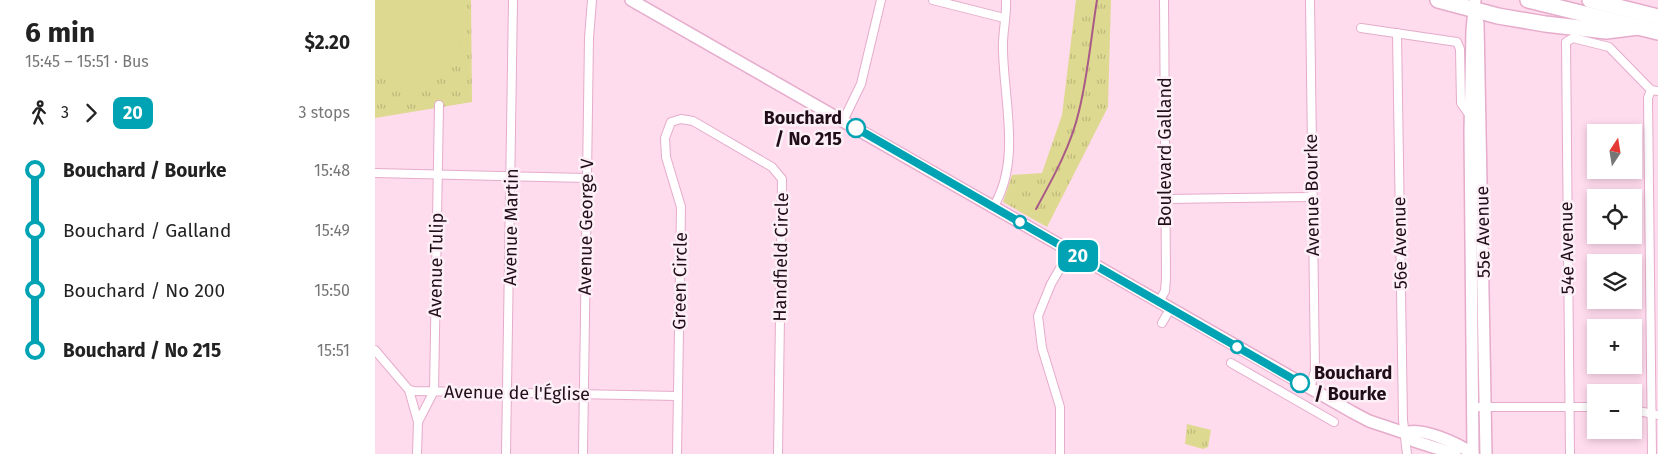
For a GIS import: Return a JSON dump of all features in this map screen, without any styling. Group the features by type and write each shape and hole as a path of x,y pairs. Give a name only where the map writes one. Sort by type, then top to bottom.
{"highway":[{"path":"1438,0 1475,5 1520,20 1606,32 1638,27"},
{"path":"1528,0 1658,32"},
{"path":"1590,0 1658,15"},
{"path":"1628,0 1658,15"}],"main road":[{"path":"631,0 1369,421 1405,433 1413,441 1455,454"},
{"name":"55e Avenue","path":"1473,454 1471,116 1472,30 1475,5"},
{"name":"55e Avenue","path":"1475,5 1480,30 1486,454"},
{"path":"1405,433 1413,430 1426,434 1464,448 1473,454"}],"street":[{"name":"Avenue Martin","path":"506,454 512,176 513,0"},
{"name":"Avenue George V","path":"583,454 589,38 592,0"},
{"path":"843,121 861,84 881,0"},
{"path":"933,0 1004,18"},
{"path":"994,206 1005,183 1009,161 1003,52 1006,0"},
{"name":"Boulevard Galland","path":"1159,302 1166,286 1164,0"},
{"name":"Avenue Bourke","path":"1310,0 1315,371 1315,391 1311,409"},
{"path":"1361,28 1397,33"},
{"name":"55e Avenue","path":"1397,33 1453,40 1459,43 1461,103 1471,116"},
{"name":"56e Avenue","path":"1397,33 1403,420 1407,454"},
{"name":"54e Avenue","path":"1570,454 1566,42 1573,38 1609,47 1654,90"},
{"path":"1653,454 1655,333 1648,98 1654,90"},
{"name":"Avenue Tulip","path":"418,422 434,391 439,105"},
{"name":"Green Circle","path":"677,454 681,206 667,165 665,148 667,131 671,122 681,119"},
{"name":"Handfield Circle","path":"681,119 693,122 772,167 782,179 778,454"},
{"path":"375,173 587,178"},
{"path":"1166,199 1313,197"},
{"path":"1060,454 1060,407 1042,348 1037,316 1051,284 1070,251"},
{"path":"1162,323 1171,309"},
{"path":"375,350 409,390"},
{"path":"1231,363 1334,422"},
{"name":"Avenue Tulip","path":"409,390 418,422 417,454"},
{"name":"Avenue de l'Église","path":"409,390 677,396"},
{"path":"1473,407 1587,407"},
{"path":"1642,412 1655,414"}],"green space":[{"path":"375,0 471,0 472,102 375,118"},
{"path":"375,0 462,0 463,32 455,56 447,67 424,85 409,92 375,62"},
{"path":"1076,0 1111,0 1108,107 1047,227 1003,202 1012,175 1042,173 1062,115"},
{"path":"1187,424 1211,430 1208,447 1203,449 1185,444"}],"waterway":[{"path":"1036,209 1061,162 1076,124 1085,84 1097,0"}],"bus line":[{"name":"20","path":"856,128 1300,383"}],"place":[{"name":"Bouchard / No 215","path":"856,128"},
{"name":"Bouchard / Bourke","path":"1300,383"}]}
